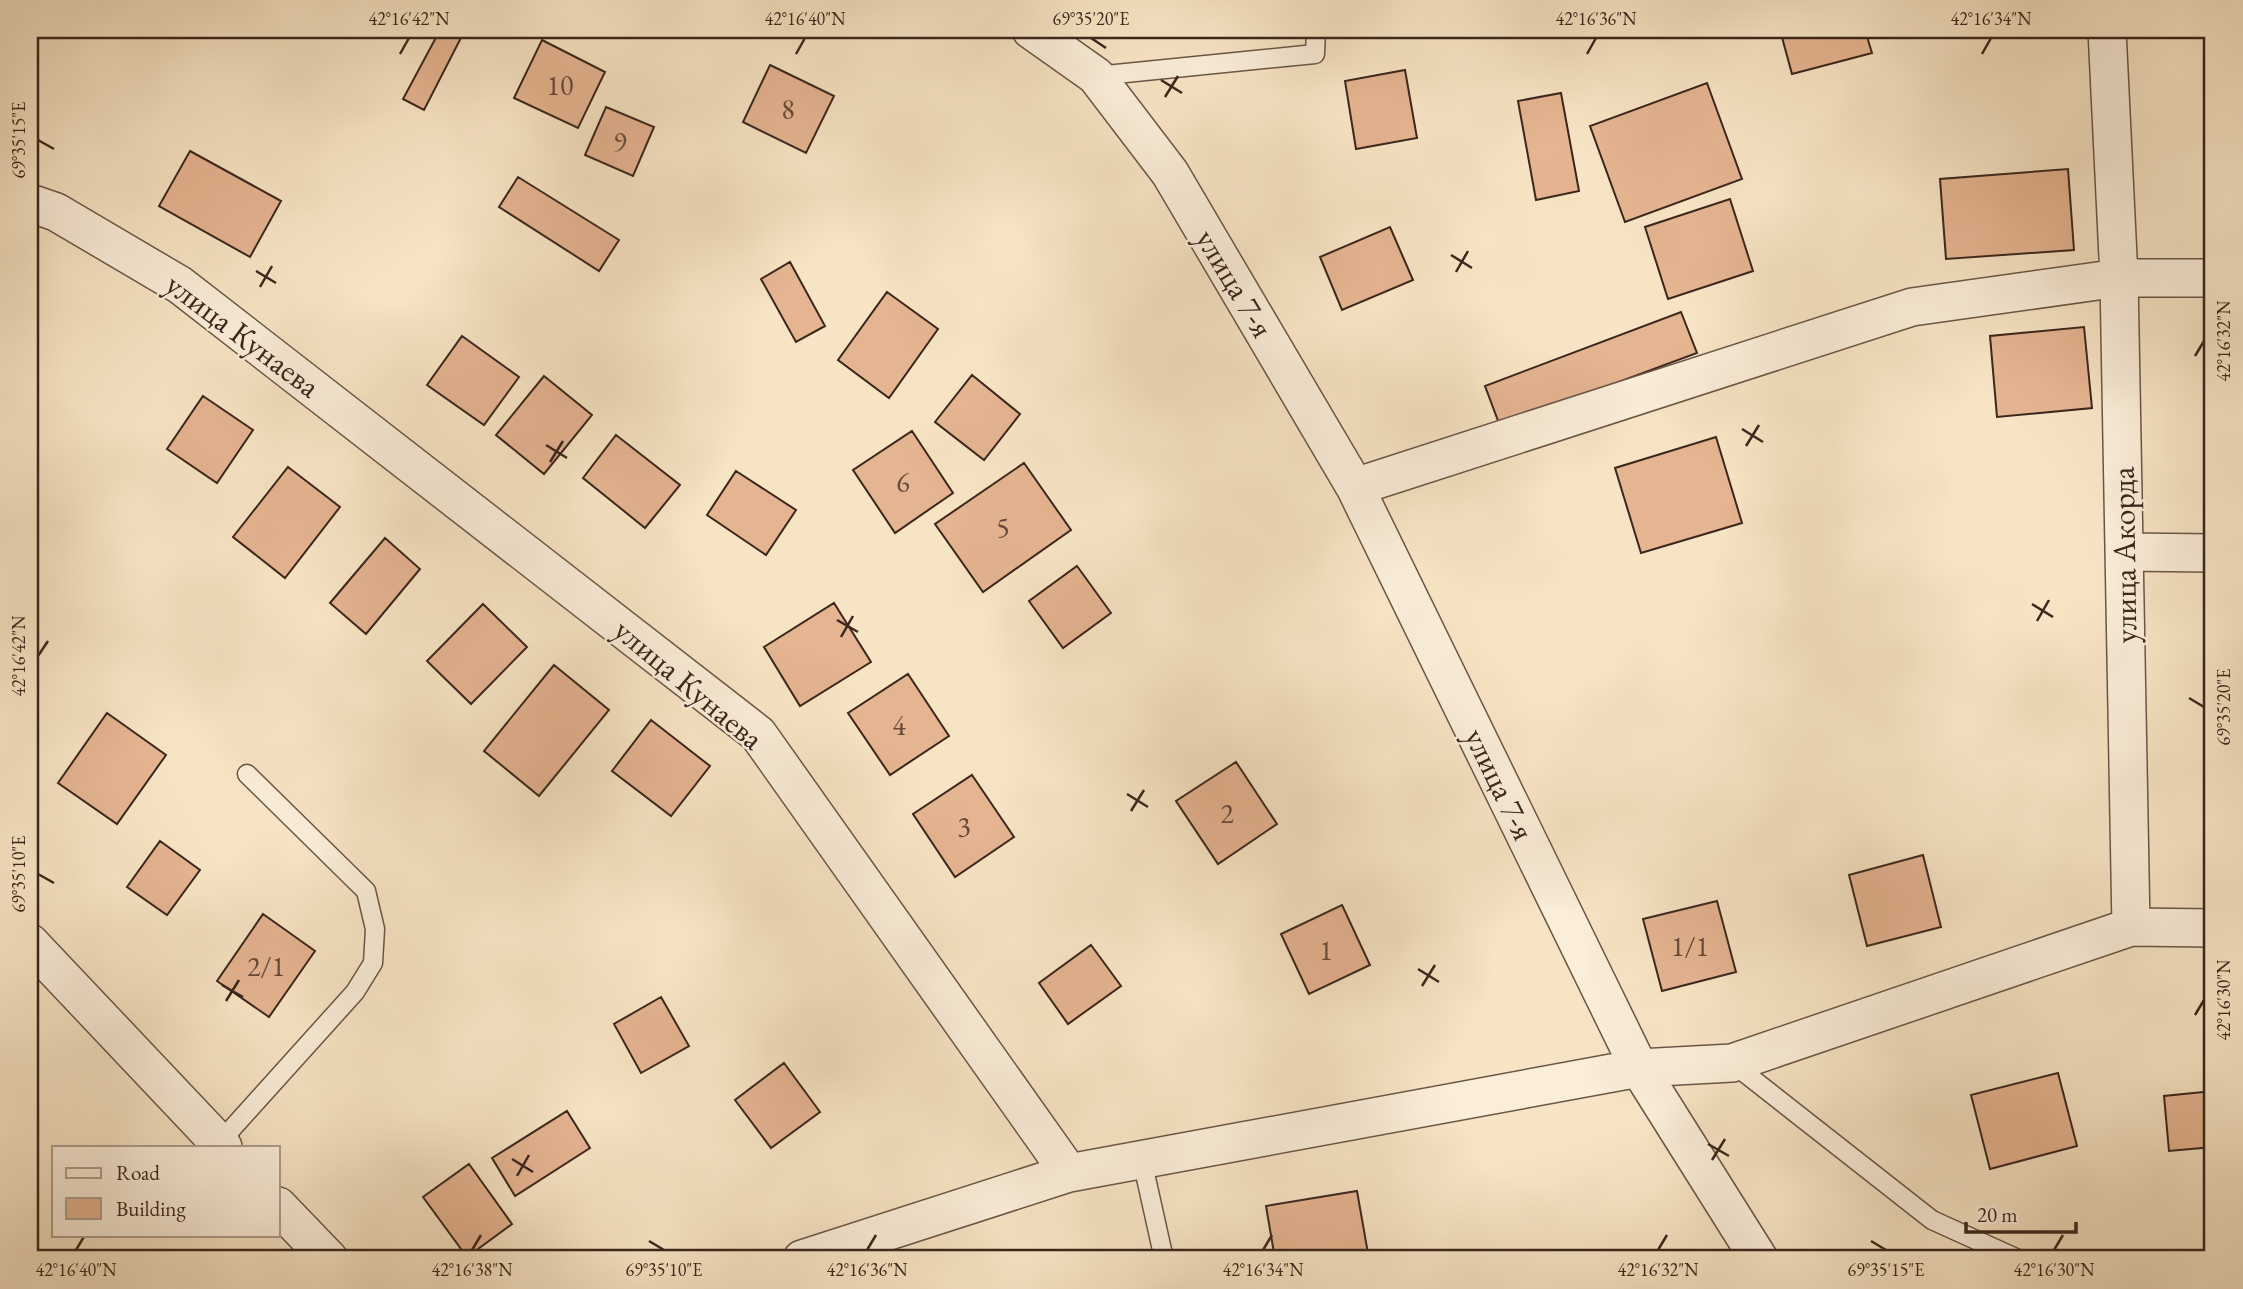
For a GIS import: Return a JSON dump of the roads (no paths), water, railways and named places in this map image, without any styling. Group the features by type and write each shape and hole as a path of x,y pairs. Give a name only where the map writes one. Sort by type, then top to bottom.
{"street":[{"name":"улица 7-я","path":"1031,30 1096,76 1170,173 1355,487 1639,1068 1759,1259"},
{"name":"улица Акорда","path":"2107,30 2119,278 2130,927"},
{"name":"улица Кунаева","path":"30,203 55,212 180,285 758,734 1069,1173"},
{"path":"1355,487 1912,307 2119,278 2213,278"},
{"path":"2124,552 2213,553"},
{"path":"802,1259 1069,1173 1639,1068 1732,1063 2130,927 2213,928"},
{"path":"30,943 221,1145"},
{"path":"280,1208 328,1259"}],"lane":[{"path":"1096,76 1315,54 1316,30"},
{"path":"221,1145 355,992 373,963 375,929 366,891 247,774"},
{"path":"1732,1063 1932,1220 2018,1259"},
{"path":"1142,1160 1164,1259"}]}
